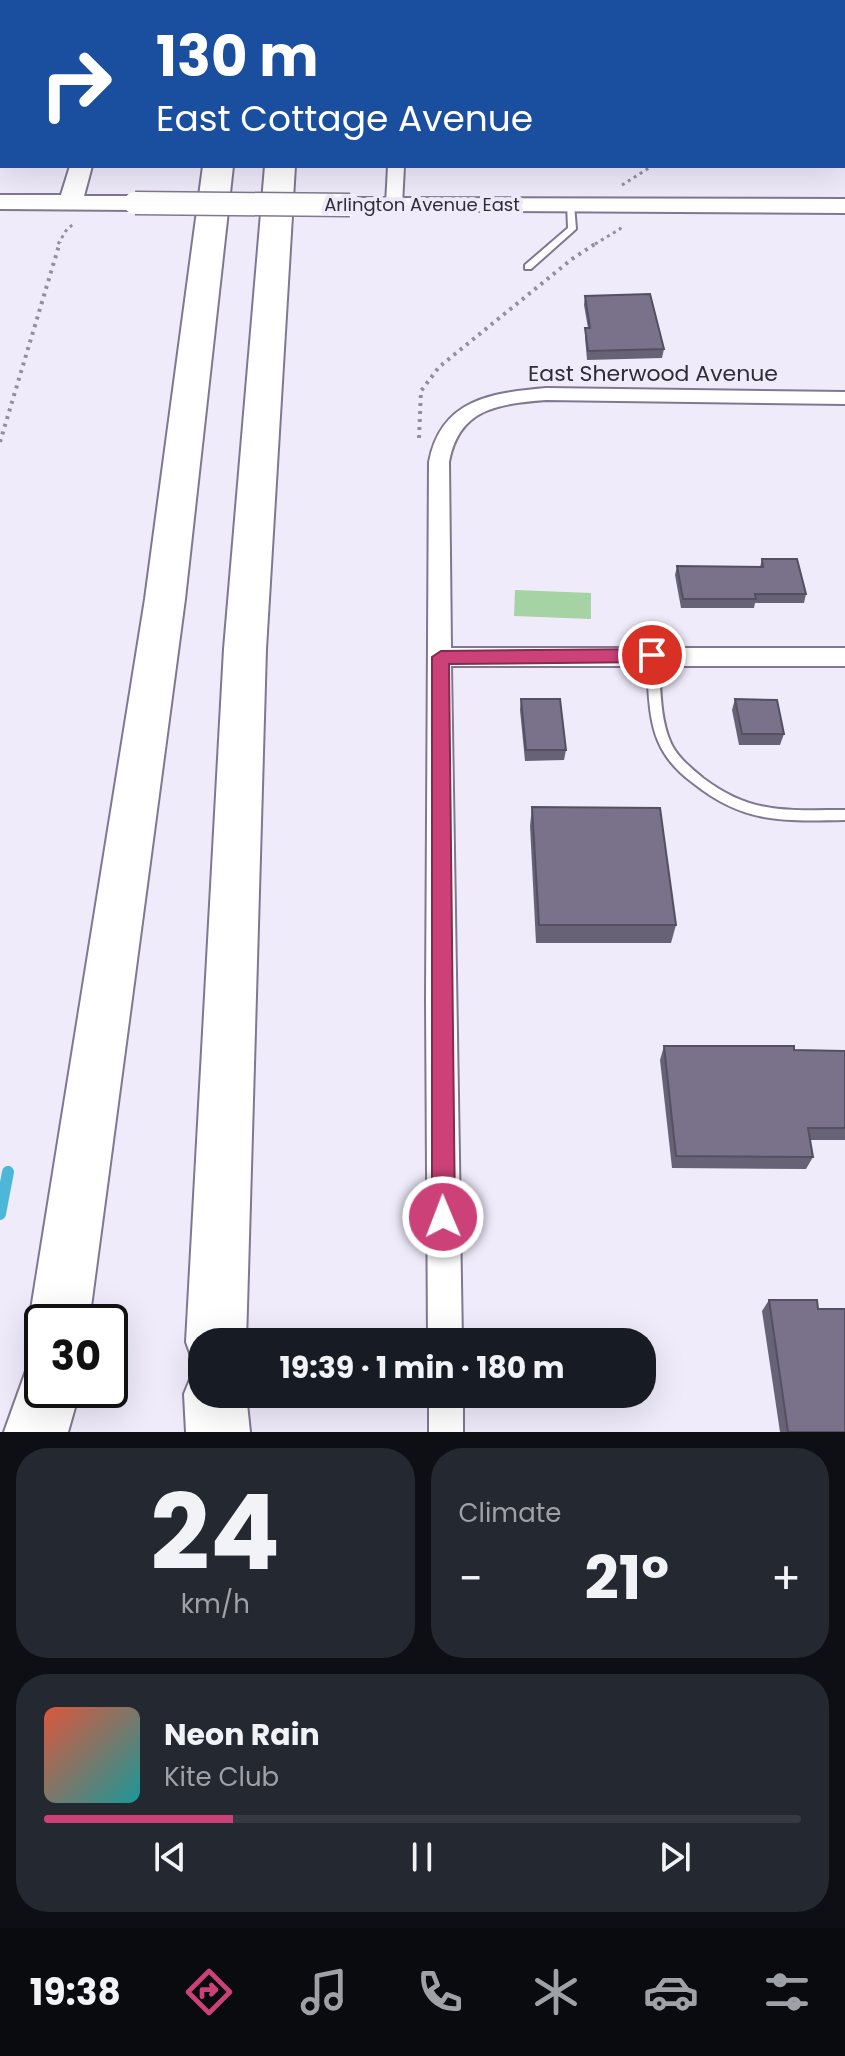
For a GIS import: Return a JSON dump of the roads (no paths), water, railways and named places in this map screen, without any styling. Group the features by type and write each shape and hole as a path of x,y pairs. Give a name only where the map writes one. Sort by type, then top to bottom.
{"highway":[{"path":"62,1304 165,599 218,168"},
{"path":"217,1328 245,649 280,168"},
{"path":"36,1432 43,1408"},
{"path":"44,1432 47,1408"},
{"path":"212,1432 214,1408"},
{"path":"216,1408 218,1432"}],"street":[{"path":"76,211 81,168"},
{"path":"394,205 396,168"},
{"name":"Arlington Avenue East","path":"0,202 76,211 135,203 845,206"},
{"name":"East Sherwood Avenue","path":"441,657 440,444 448,429 464,415 497,399 546,394 845,398"},
{"path":"445,1328 440,999 441,657 845,657"},
{"path":"446,1408 446,1432"}],"lane":[{"path":"528,267 572,229 570,204"},
{"path":"652,655 662,737 676,761 709,790 755,814 845,815"}],"waterway":[{"path":"0,1214 8,1172"}]}
